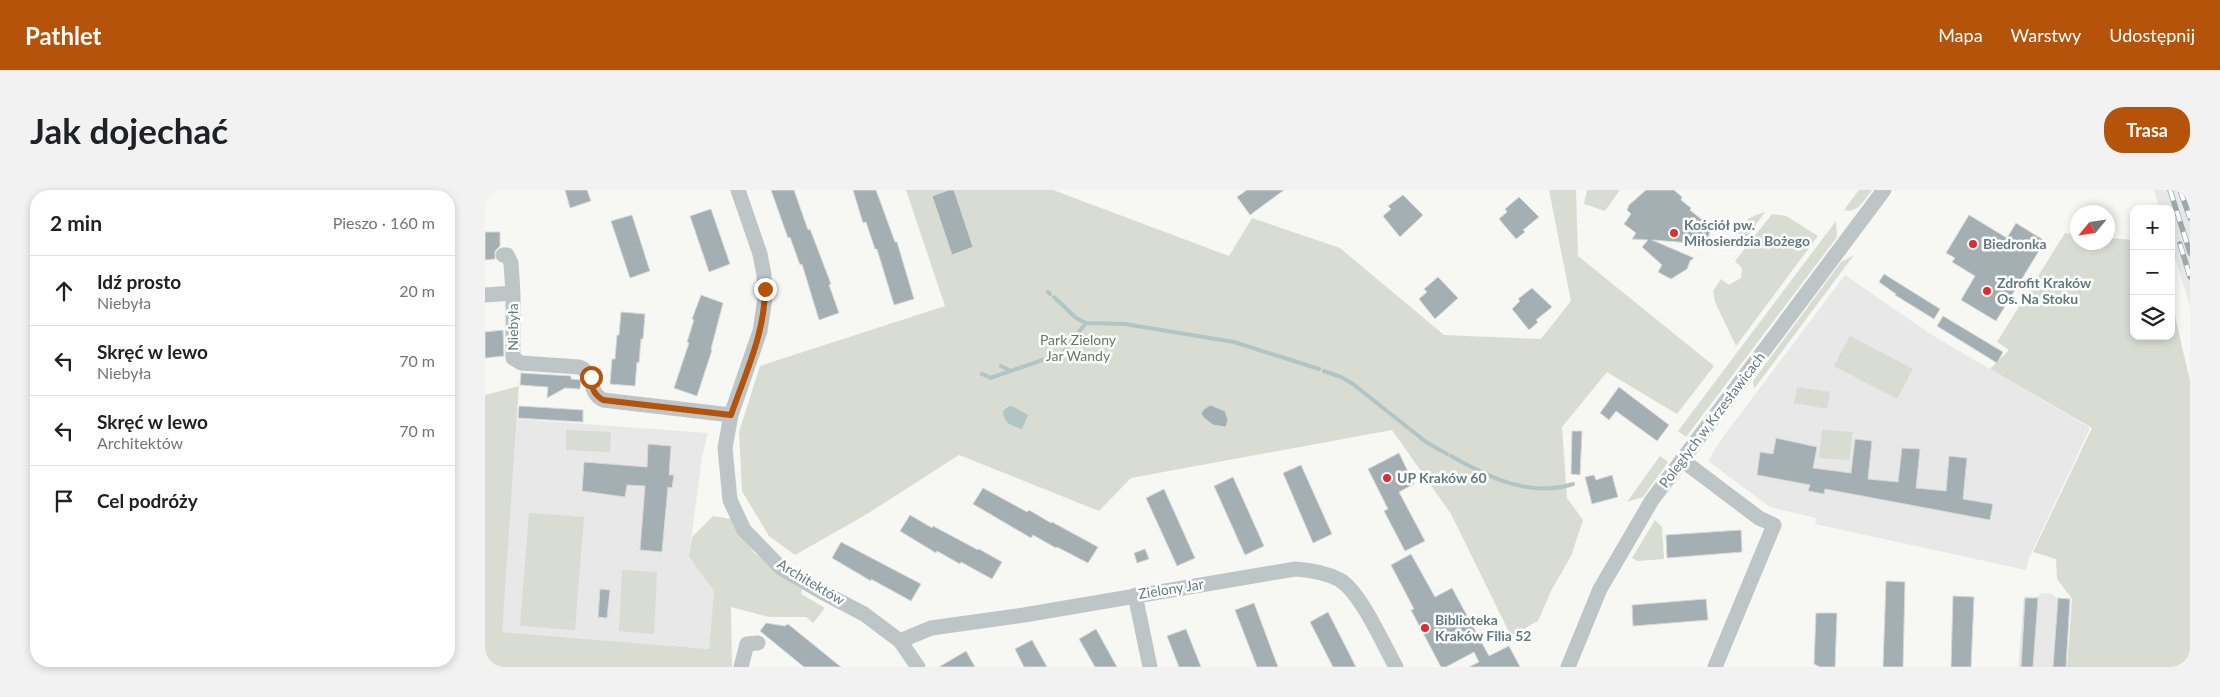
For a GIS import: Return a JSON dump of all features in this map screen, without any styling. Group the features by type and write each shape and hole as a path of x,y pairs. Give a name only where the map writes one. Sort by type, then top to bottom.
{"street":[{"name":"Architektów","path":"738,190 759,254 764,275 765,298 760,331 731,415 725,448 730,500 744,530 781,568 864,614 900,641 918,667"},
{"name":"Poległych w Krzesławicach","path":"1568,667 1583,628 1616,560 1652,500 1884,190"},
{"path":"503,255 507,256 511,263 513,293"},
{"name":"Niebyła","path":"485,295 513,293 513,358 521,363 579,367 586,370 591,377 596,396 603,400 731,415"},
{"path":"1681,460 1759,518 1775,525 1715,667"},
{"name":"Zielony Jar","path":"900,641 931,628 1024,616 1282,570 1308,570 1339,580 1351,589 1396,667"},
{"path":"1135,595 1150,667"},
{"path":"741,667 747,644 758,643"}],"shaded area":[{"path":"2154,190 2188,190 2190,194 2190,306 2175,258 2175,205 2159,205"},
{"path":"1845,275 1932,335 2090,428 2029,558 2026,570 1815,524 1816,518 1770,507 1708,461 1720,441"},
{"path":"1009,406 1028,415 1022,429 1011,425 1005,419 1003,411"},
{"path":"517,419 708,433 702,457 689,555 714,591 709,649 501,632"},
{"path":"2042,593 2052,594 2057,598 2070,599 2066,667 2018,667 2024,596 2037,597"}],"green space":[{"name":"Park Zielony Jar Wandy","path":"906,190 1053,190 1229,256 1252,218 1340,248 1444,335 1541,339 1571,301 1549,190 1576,190 1578,256 1714,366 1677,414 1607,372 1562,427 1567,498 1583,520 1571,556 1551,591 1538,621 1511,636 1451,514 1392,430 1131,478 1099,511 959,455 867,514 795,555 769,536 742,491 739,432 760,366 945,306"},
{"path":"1587,190 1620,190 1605,211 1584,204"},
{"path":"1859,190 1872,190 1857,208 1849,211 1844,210"},
{"path":"1765,212 1747,237 1742,238 1737,231 1742,224 1753,216"},
{"path":"1772,214 1786,216 1818,236 1736,346 1715,302 1713,291 1721,279 1729,285 1741,278 1742,268 1735,261"},
{"path":"1836,221 1837,237 1686,437 1678,431"},
{"path":"2065,233 2070,234 2070,250 2115,250 2115,239 2130,240 2130,340 2175,340 2175,316 2190,381 2190,667 2067,667 2072,599 2057,579 2056,559 2033,552 2092,428 1990,369 2009,350 1997,342"},
{"path":"1854,255 1754,389 1753,381 1841,262"},
{"path":"1850,336 1913,369 1897,399 1834,366"},
{"path":"519,386 502,632 709,649 714,591 689,556 692,537 713,516 732,519 754,553 803,586 801,594 825,608 813,623 806,617 769,617 731,607 732,667 485,667 485,395"},
{"path":"1797,387 1830,392 1827,409 1794,403"},
{"path":"566,430 611,432 610,452 566,450"},
{"path":"1822,430 1853,432 1849,460 1819,458"},
{"path":"1660,456 1668,462 1643,497 1627,502"},
{"path":"529,513 584,517 575,630 520,626"},
{"path":"1655,520 1662,527 1664,559 1637,561 1632,558"},
{"path":"622,570 657,572 654,634 619,631"}],"building":[{"path":"565,190 587,190 591,201 570,208"},
{"path":"771,190 794,190 808,230 810,229 831,284 829,285 839,313 819,320 802,264 800,265 790,237 788,238"},
{"path":"853,190 876,190 895,242 897,242 914,299 894,305 877,249 875,249 866,222 863,223"},
{"path":"954,190 973,247 952,255 932,196"},
{"path":"1247,190 1284,190 1250,215 1237,197"},
{"name":"Kościół pw. Miłosierdzia Bożego","path":"1646,190 1674,190 1682,197 1681,200 1691,208 1690,210 1712,228 1705,244 1652,240 1694,258 1690,261 1687,269 1671,279 1658,272 1662,265 1642,247 1648,240 1632,239 1636,233 1624,224 1631,214 1627,210 1629,205"},
{"path":"1403,195 1423,215 1400,237 1383,216 1391,209 1388,206"},
{"path":"1519,197 1539,217 1523,230 1525,232 1516,239 1499,219 1507,212 1505,209"},
{"path":"711,209 730,264 709,272 690,216"},
{"path":"632,215 650,271 630,278 611,221"},
{"path":"1969,215 2007,238 2016,223 2045,241 1996,321 1961,300 1975,276 1952,262 1955,258 1946,253"},
{"path":"485,232 500,232 500,246 495,251 495,259 485,260"},
{"path":"1884,274 1940,309 1934,319 1895,295 1879,282"},
{"path":"1438,277 1458,298 1435,319 1419,299 1427,292 1424,289"},
{"path":"1532,288 1552,307 1536,320 1538,322 1529,330 1512,309 1520,301 1518,299"},
{"path":"701,295 723,303 712,350 697,396 674,388 689,343 687,342 694,320 692,319"},
{"path":"621,312 645,314 635,386 610,384 612,359 615,359"},
{"path":"1943,316 2003,352 1997,363 1937,326"},
{"path":"503,330 504,356 485,358 485,332"},
{"path":"521,373 571,376 571,379 581,380 580,389 565,388 547,398 548,387 520,385"},
{"path":"1619,387 1669,425 1657,441 1616,411 1609,420 1600,413"},
{"path":"1210,405 1225,411 1228,420 1226,427 1213,425 1201,414"},
{"path":"519,406 583,410 583,422 518,418"},
{"path":"1572,431 1582,431 1580,475 1571,474"},
{"path":"1776,438 1817,447 1813,468 1851,473 1855,439 1872,441 1868,479 1898,482 1902,448 1920,449 1916,488 1946,491 1949,456 1967,458 1963,499 1993,504 1990,520 1825,489 1824,494 1808,491 1810,485 1757,475 1760,452 1773,454"},
{"path":"648,444 671,446 669,475 674,475 672,488 668,487 662,552 640,550 645,486 627,485 625,497 582,491 584,462 647,467"},
{"path":"1399,453 1414,484 1399,492 1425,541 1405,551 1384,511 1388,509 1368,469"},
{"path":"1301,465 1332,534 1313,543 1283,473"},
{"path":"1594,475 1596,480 1612,475 1618,497 1592,504 1585,477"},
{"path":"1233,477 1264,546 1245,555 1214,486"},
{"path":"983,488 1098,547 1088,563 1033,535 1031,538 973,504"},
{"path":"1164,489 1195,558 1177,566 1146,498"},
{"path":"910,515 932,528 933,526 1002,562 992,579 961,562 960,564 937,551 936,553 900,531"},
{"path":"1741,530 1742,552 1667,558 1666,535"},
{"path":"841,542 921,584 911,601 871,579 871,581 832,558"},
{"path":"1145,549 1149,559 1137,563 1134,553"},
{"path":"1411,554 1435,597 1452,588 1489,656 1509,646 1520,667 1469,667 1479,662 1474,652 1446,667 1441,667 1411,610 1414,609 1391,565"},
{"path":"1886,581 1905,582 1903,667 1883,667"},
{"path":"600,589 610,590 607,618 598,617"},
{"path":"1953,596 1974,597 1971,667 1951,667"},
{"path":"2025,598 2038,598 2033,667 2021,667"},
{"path":"2058,598 2070,599 2066,667 2053,667"},
{"path":"1706,599 1708,620 1633,626 1632,605"},
{"path":"1254,603 1278,667 1257,667 1235,610"},
{"path":"1328,612 1356,667 1333,667 1310,622"},
{"path":"1816,613 1837,613 1835,667 1820,667 1814,664"},
{"path":"766,623 785,626 788,624 841,667 804,667 760,631"},
{"path":"1096,629 1117,667 1095,667 1079,639"},
{"path":"1186,629 1201,667 1179,667 1167,636"},
{"path":"1032,640 1047,667 1024,667 1015,649"},
{"path":"966,651 975,667 939,667"}],"waterway":[{"path":"1054,297 1076,318 1086,323 1125,324 1234,342 1319,369"},
{"path":"1075,337 1086,323"},
{"path":"990,378 1063,353 1072,341"},
{"path":"1001,366 1011,371"},
{"path":"1324,371 1353,384 1426,442 1447,454"},
{"path":"982,374 991,378"},
{"path":"1451,456 1495,478 1525,487 1557,488 1573,484"}],"railway":[{"path":"2170,190 2190,253"},
{"path":"2180,190 2190,218"},
{"path":"2180,244 2190,277"}],"place":[{"name":"Kościół pw. Miłosierdzia Bożego","path":"1674,233"},
{"name":"Biedronka","path":"1973,244"},
{"name":"Zdrofit Kraków Os. Na Stoku","path":"1987,291"},
{"name":"UP Kraków 60","path":"1387,478"},
{"name":"Biblioteka Kraków Filia 52","path":"1425,628"}],"route":[{"path":"591,377 596,396 603,400 731,415 763,320 765,289"}]}
